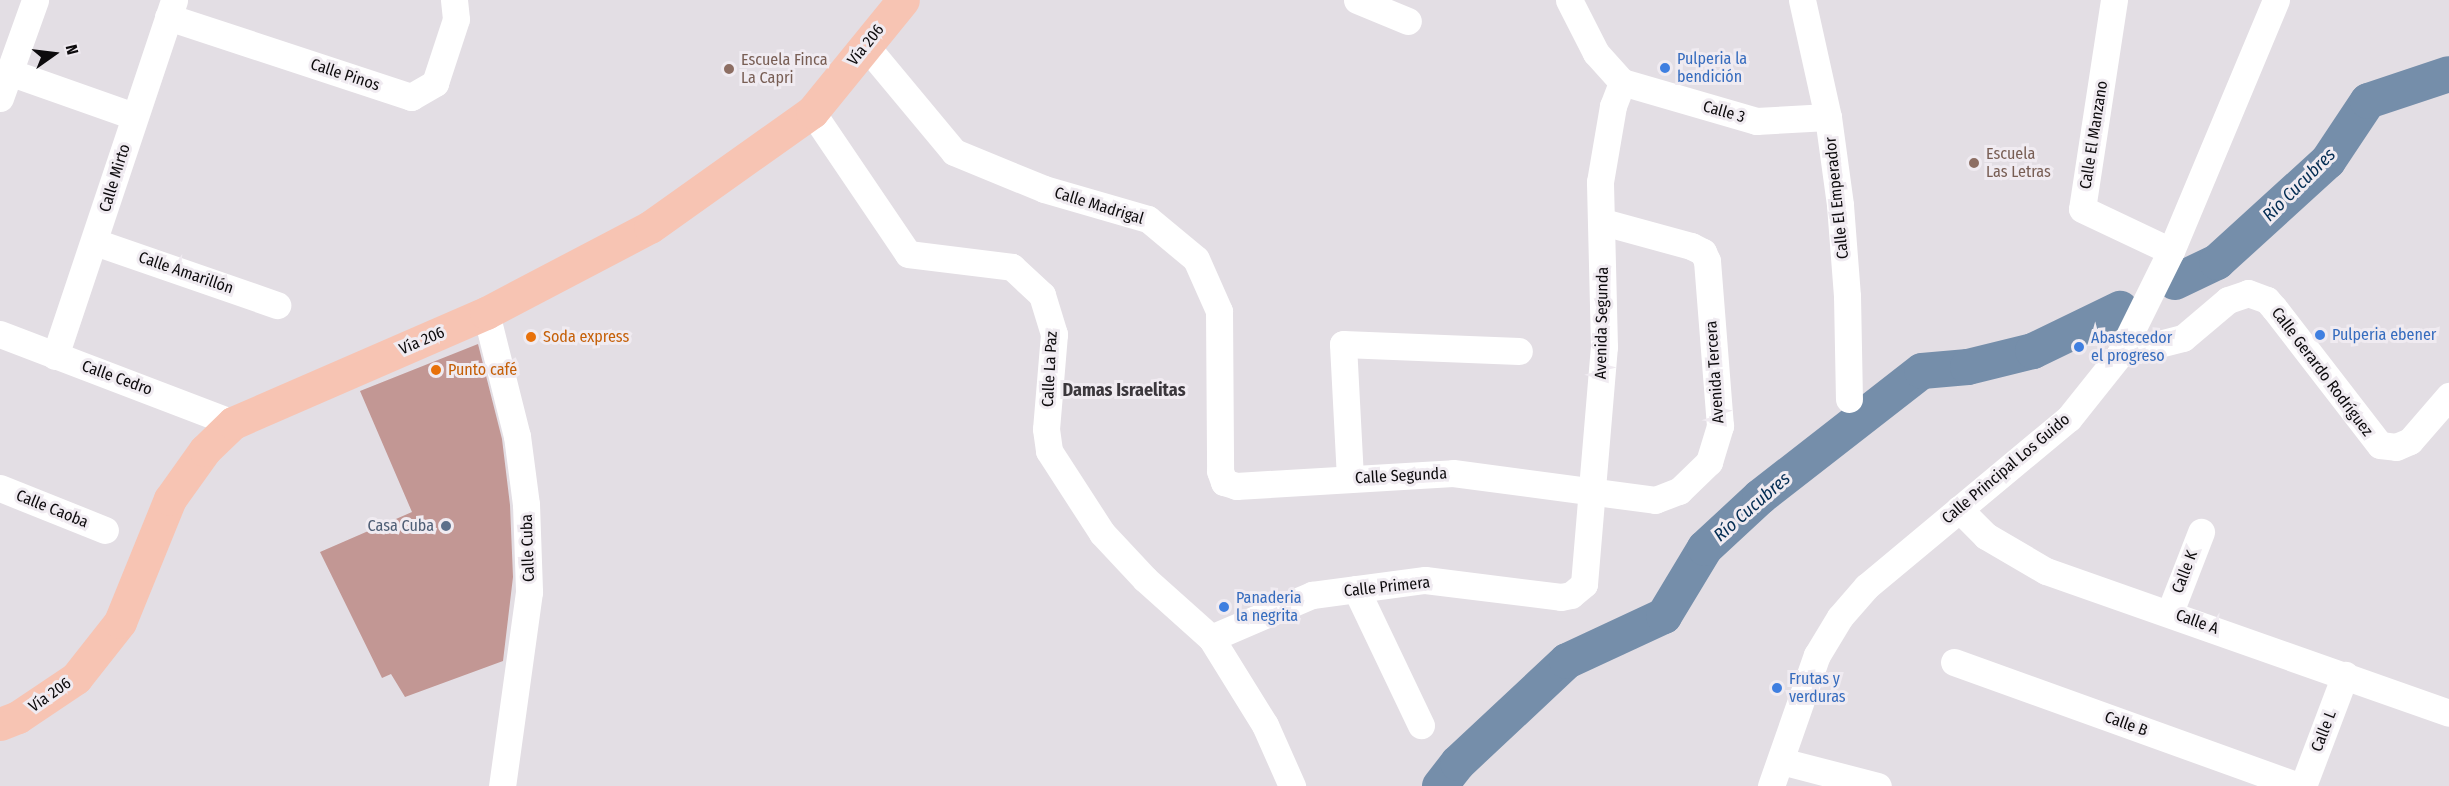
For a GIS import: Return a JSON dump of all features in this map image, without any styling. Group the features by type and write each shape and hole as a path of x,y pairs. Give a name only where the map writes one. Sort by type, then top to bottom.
{"main road":[{"name":"Vía 206","path":"0,724 18,717 76,678 120,622 170,499 205,450 232,423 486,313 650,227 812,112 903,0"}],"street":[{"path":"0,98 35,0"},
{"name":"Calle Pinos","path":"171,8 411,97 435,83 456,19 454,0"},
{"path":"1357,0 1408,21"},
{"path":"1569,0 1596,53 1623,82"},
{"name":"Calle El Emperador","path":"1802,0 1828,117 1847,296 1849,399"},
{"name":"Calle El Manzano","path":"2114,0 2082,209 2171,250"},
{"name":"Calle Principal Los Guido","path":"1771,786 1817,655 1840,617 1866,587 2069,418 2120,354 2171,250 2276,0"},
{"name":"Calle Mirto","path":"55,356 95,242 134,116 171,8"},
{"name":"Calle Madrigal","path":"866,45 954,152 1044,189 1148,219 1196,259 1219,311 1220,471"},
{"path":"9,72 134,116"},
{"name":"Calle 3","path":"1623,82 1756,121 1828,117"},
{"name":"Avenida Segunda","path":"1571,595 1584,584 1604,347 1604,222 1600,182 1613,106 1623,82"},
{"name":"Calle La Paz","path":"812,112 908,254 1012,267 1042,295 1054,334 1046,429 1049,451 1102,533 1145,579 1210,638 1265,725 1292,786"},
{"name":"Avenida Tercera","path":"1590,494 1655,500 1679,491 1709,462 1720,426 1707,261 1703,252 1691,246 1604,222"},
{"name":"Calle Amarillón","path":"95,242 278,305"},
{"name":"Calle Gerardo Rodríguez","path":"2120,354 2183,338 2228,300 2248,293 2267,300 2274,308 2380,445 2396,447 2410,441 2449,396"},
{"name":"Calle Cuba","path":"486,313 517,436 526,504 530,592 502,786"},
{"name":"Calle Cedro","path":"0,334 232,423"},
{"path":"1350,478 1343,344 1519,351"},
{"name":"Calle Segunda","path":"1220,471 1224,482 1236,486 1453,473 1590,494"},
{"name":"Calle Caoba","path":"0,488 105,530"},
{"name":"Calle A","path":"1959,509 1986,536 2046,571 2170,612 2449,713"},
{"name":"Calle K","path":"2170,612 2201,532"},
{"name":"Calle Primera","path":"1210,638 1290,601 1425,580 1571,595"},
{"path":"1356,589 1421,725"},
{"name":"Calle B","path":"1954,662 2298,786"},
{"name":"Calle L","path":"2303,786 2345,675"},
{"path":"1780,760 1878,786"}],"building":[{"name":"Casa Cuba","path":"478,344 502,439 510,505 513,577 503,661 405,697 391,674 382,678 320,552 412,512 360,391"}],"waterway":[{"name":"Río Cucubres","path":"2175,282 2217,262 2328,161 2368,101 2449,74"},
{"name":"Río Cucubres","path":"1440,786 1458,763 1567,661 1664,616 1705,548 1760,497 1922,371 1968,367 2033,351 2120,309"}],"place":[{"name":"Pulperia la bendición","path":"1665,68"},
{"name":"Escuela Finca La Capri","path":"729,69"},
{"name":"Escuela Las Letras","path":"1974,163"},
{"name":"Pulperia ebener","path":"2320,335"},
{"name":"Soda express","path":"531,337"},
{"name":"Abastecedor el progreso","path":"2079,347"},
{"name":"Punto café","path":"436,370"},
{"name":"Casa Cuba","path":"446,526"},
{"name":"Panaderia la negrita","path":"1224,607"},
{"name":"Frutas y verduras","path":"1777,688"}],"district":[{"name":"Damas Israelitas","path":"1124,390"}]}
